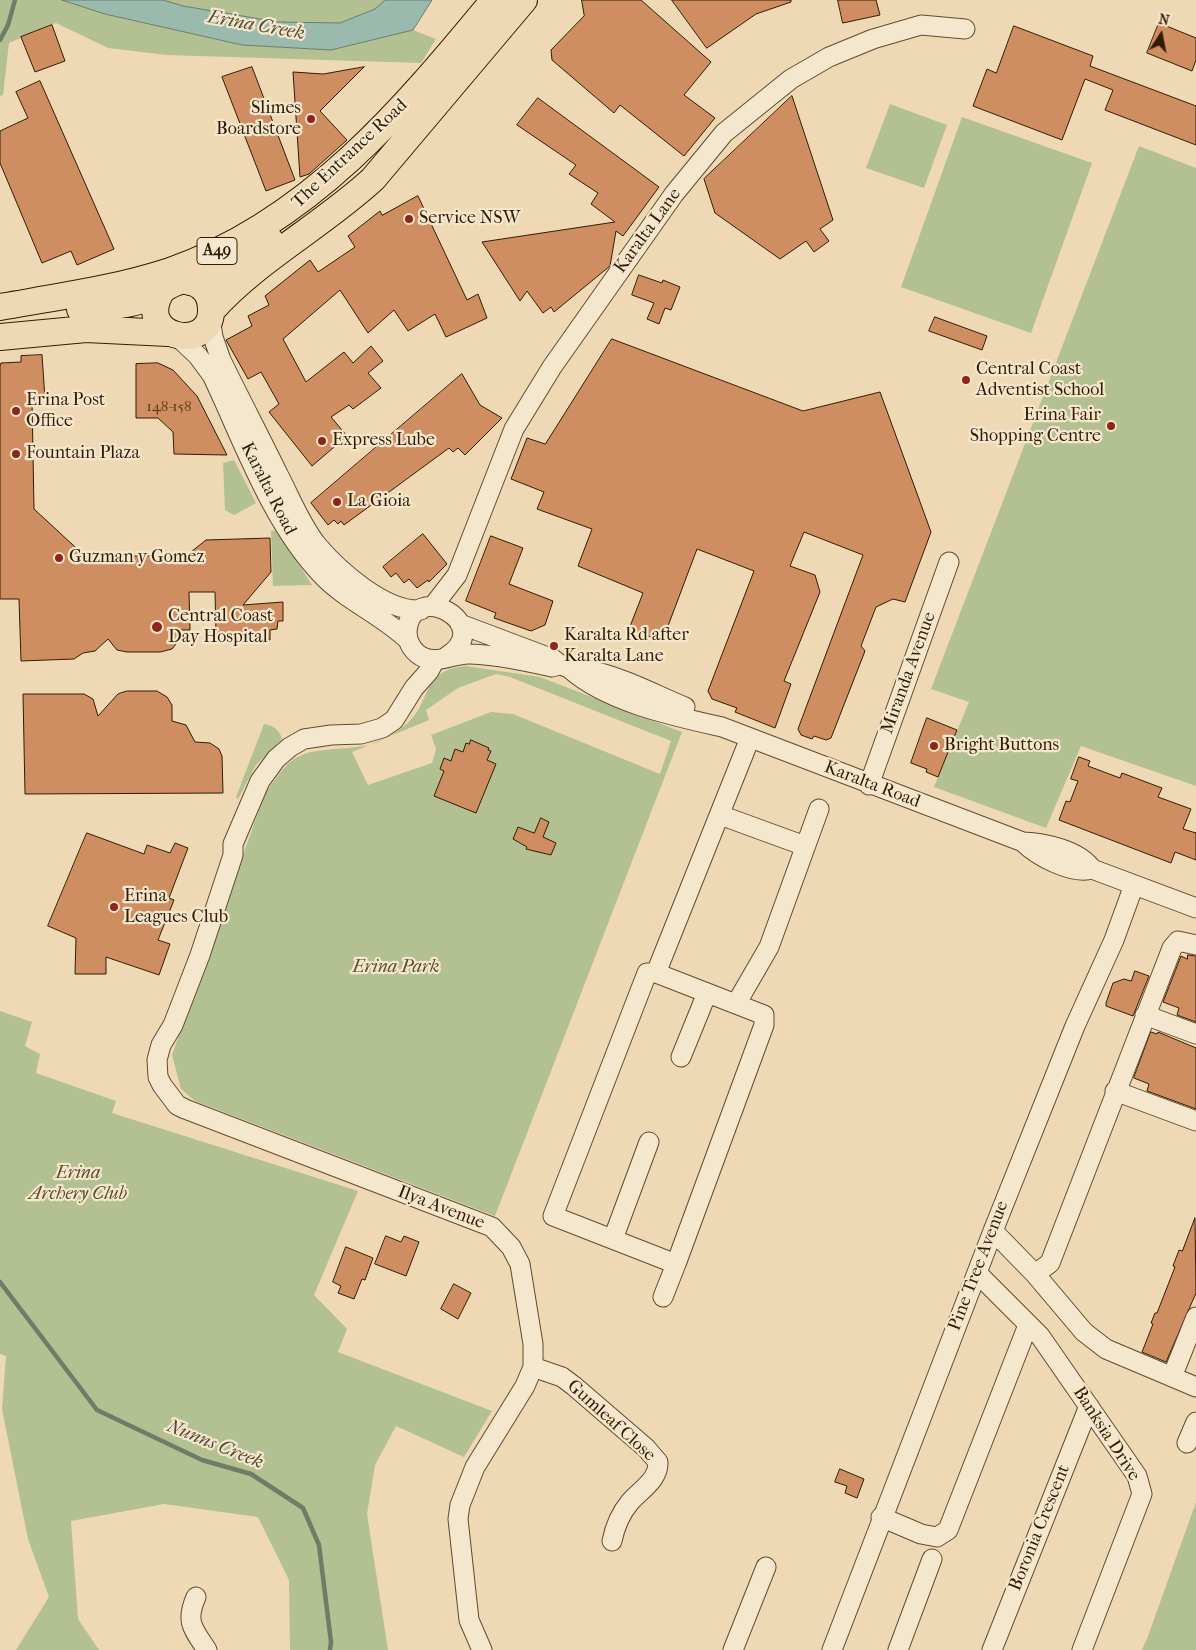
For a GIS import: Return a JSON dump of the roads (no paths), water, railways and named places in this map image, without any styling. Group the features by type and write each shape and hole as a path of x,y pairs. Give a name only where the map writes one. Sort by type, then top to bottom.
{"highway":[{"name":"The Entrance Road","path":"0,307 112,287 171,270 222,249 286,213 322,184 396,116 494,0"},
{"name":"The Entrance Road","path":"211,314 242,282 346,203 373,179 524,0"},
{"name":"A49","path":"0,317 126,304 150,298 172,283 190,282 223,271 289,228 355,167 396,116"},
{"name":"A49","path":"0,337 86,329 172,334 186,337 196,334 205,327 211,314 206,292 190,282"},
{"path":"163,289 155,307 156,318 172,334"}],"street":[{"name":"Karalta Lane","path":"458,620 457,575 491,484 514,430 547,375 674,194 724,134 792,79 829,57 873,39 921,25 965,29"},
{"name":"Karalta Road","path":"211,314 213,337 221,360 299,516 318,545 346,574 379,598 397,607 449,610 458,620 553,659 585,683 620,697 688,719 722,727 1023,842 1042,843 1086,861 1092,869 1196,908"},
{"name":"Karalta Road","path":"172,334 198,356 212,375 279,518 304,554 321,574 336,587 391,624 418,655 440,659"},
{"name":"Miranda Avenue","path":"869,784 950,562"},
{"name":"Karalta Lane","path":"427,608 457,575"},
{"path":"414,688 408,626 415,614 427,608"},
{"path":"440,659 458,647 462,632 458,620"},
{"path":"440,659 467,654 492,655 552,667 564,667"},
{"name":"Ilya Avenue","path":"440,659 414,688 399,716 382,728 361,734 331,734 304,739 282,754 268,768 260,781 233,844 233,855 203,947 173,1025 165,1036 157,1060 158,1077 167,1093 177,1105 482,1224 496,1231 516,1255 522,1273 533,1344 533,1367 525,1386 476,1467 460,1505 458,1519 469,1620 482,1650"},
{"path":"656,974 750,738"},
{"path":"736,1004 769,947 819,809"},
{"path":"720,815 805,846"},
{"name":"Pine Tree Avenue","path":"832,1650 881,1517 993,1231 1075,1026 1114,940 1134,885"},
{"path":"1035,1274 1050,1263 1115,1091 1172,948 1178,941 1196,944"},
{"path":"663,1297 676,1264 764,1025 764,1015 656,974 647,973 553,1216 676,1264"},
{"path":"681,1057 707,993"},
{"path":"1145,1015 1196,1034"},
{"path":"1115,1091 1196,1121"},
{"path":"613,1239 649,1142"},
{"path":"993,1231 1035,1274 1084,1332 1106,1349 1196,1387"},
{"name":"Banksia Drive","path":"977,1273 1040,1336 1137,1476 1142,1494 1082,1650"},
{"path":"1172,1377 1196,1317"},
{"path":"881,1517 921,1534 938,1537 948,1530 1028,1325"},
{"name":"Gumleaf Close","path":"533,1367 562,1378 574,1386 646,1448 658,1462 654,1477 630,1502 615,1525 612,1541"},
{"name":"Boronia Crescent","path":"992,1650 1088,1406"},
{"path":"1187,1443 1196,1422"},
{"path":"898,1650 932,1559"},
{"path":"733,1650 766,1567"},
{"path":"196,1596 190,1610 190,1625 207,1650"}],"water":[{"name":"Erina Creek","path":"62,0 163,0 183,6 278,22 340,23 375,9 385,0 432,0 413,30 331,50 242,45 105,14"}],"waterway":[{"name":"Nunns Creek","path":"0,40 8,25 15,0"},
{"name":"Nunns Creek","path":"0,1282 97,1410 202,1460 251,1474 303,1508 319,1545 331,1642 330,1650"}],"place":[{"name":"Slimes Boardstore","path":"311,119"},
{"name":"Service NSW","path":"409,219"},
{"name":"Central Coast Adventist School","path":"966,380"},
{"name":"Erina Post Office","path":"16,411"},
{"name":"Erina Fair Shopping Centre","path":"1111,426"},
{"name":"Express Lube","path":"322,441"},
{"name":"Fountain Plaza","path":"16,454"},
{"name":"La Gioia","path":"337,502"},
{"name":"Guzman y Gomez","path":"59,558"},
{"name":"Central Coast Day Hospital","path":"157,627"},
{"name":"Karalta Rd after Karalta Lane","path":"554,646"},
{"name":"Bright Buttons","path":"934,746"},
{"name":"Erina Leagues Club","path":"114,907"}],"park label":[{"name":"Erina Park","path":"396,968"},
{"name":"Erina Archery Club","path":"78,1184"}]}
